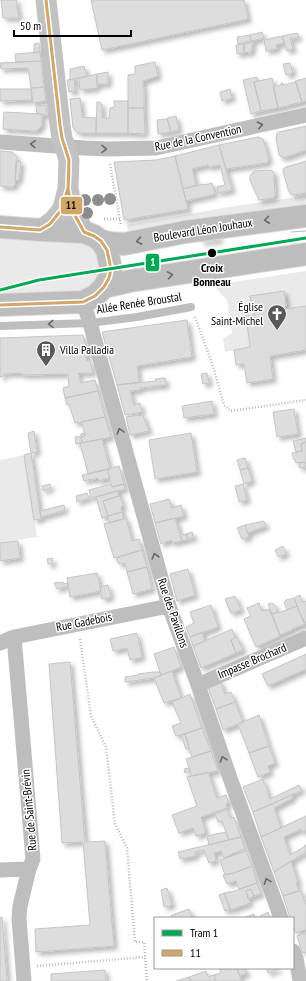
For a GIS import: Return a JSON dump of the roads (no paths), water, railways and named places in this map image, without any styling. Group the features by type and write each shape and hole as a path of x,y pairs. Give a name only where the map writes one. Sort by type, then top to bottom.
{"main road":[{"name":"Boulevard Léon Jouhaux","path":"0,227 92,236 110,243 124,244 185,232 306,216"},
{"path":"0,305 83,302 95,296 104,287 109,278 111,269 107,250 92,236"},
{"path":"104,287 130,280 306,254"}],"street":[{"path":"46,0 60,126 69,160 68,188 72,210 92,236"},
{"name":"Rue de la Convention","path":"0,142 107,149 156,148 306,114"},
{"path":"40,230 50,224 62,209 68,188"},
{"name":"Rue des Pavillons","path":"83,302 169,606 281,917"},
{"name":"Rue Gadebois","path":"0,643 14,637 169,606"},
{"name":"Rue de Saint-Brévin","path":"14,637 33,859 29,868 20,906 19,919 24,974"},
{"name":"Impasse Brochard","path":"198,685 306,638"},
{"path":"0,870 29,868"},
{"path":"294,953 300,981"}],"lane":[{"name":"Allée Renée Broustal","path":"0,326 90,323 137,317 191,307"}],"tram line":[{"path":"291,232 306,231"},
{"name":"1","path":"0,290 39,280 306,238"}],"place":[{"name":"Croix Bonneau","path":"212,253"},
{"name":"Église Saint-Michel","path":"277,331"},
{"name":"Villa Palladia","path":"46,367"}]}
